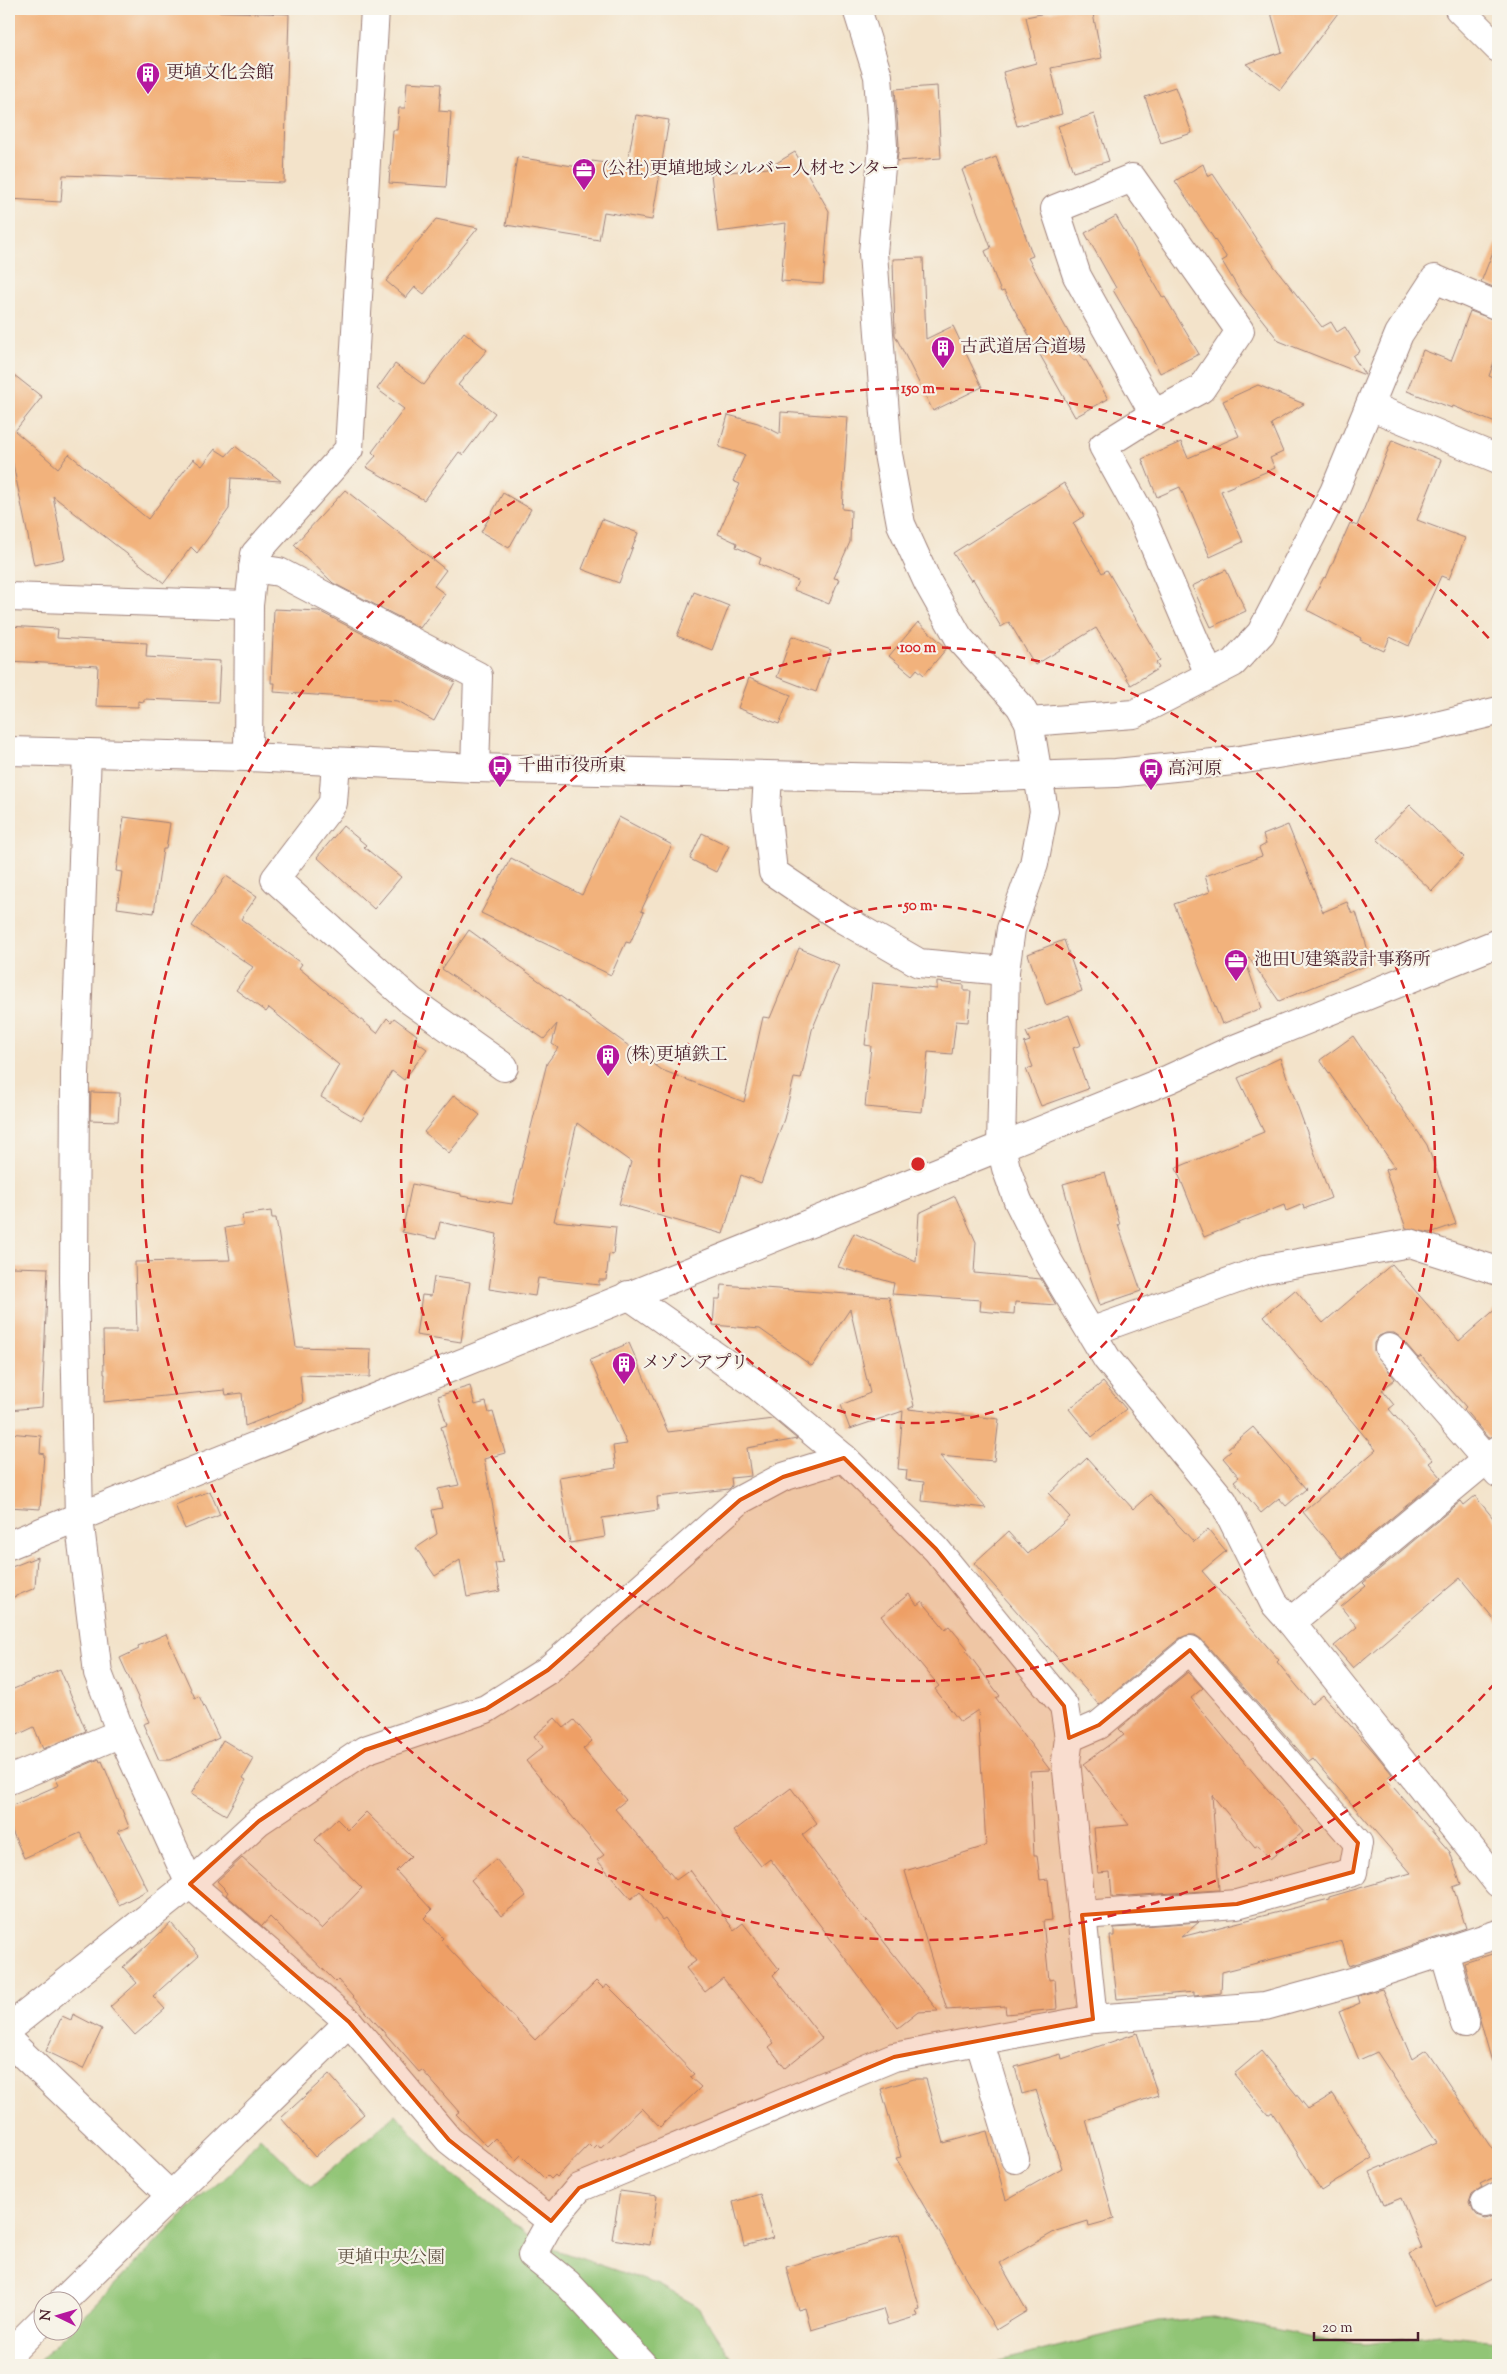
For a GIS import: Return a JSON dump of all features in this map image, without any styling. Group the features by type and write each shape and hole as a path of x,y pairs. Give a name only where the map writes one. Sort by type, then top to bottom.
{"street":[{"path":"248,758 249,604 255,554 349,449 375,9"},
{"path":"856,9 878,76 883,146 873,252 888,454 901,524 928,584 959,638 1020,706 1029,722 1044,811 1034,864 1011,929 1005,971 1001,1146 1006,1168 1018,1201 1048,1261 1095,1336 1107,1359 1223,1501 1274,1603 1498,1883"},
{"path":"1459,9 1498,48"},
{"path":"1154,414 1077,276 1055,209 1132,178 1240,331 1201,389 1154,414 1104,446 1141,515 1209,674"},
{"path":"1029,722 1134,714 1233,663 1261,633 1334,492 1399,334 1435,279 1498,306"},
{"path":"1370,406 1498,459"},
{"path":"252,568 279,572 478,676 475,768"},
{"path":"9,597 249,604"},
{"path":"9,751 248,758 475,768 935,780 1116,772 1233,761 1407,733 1498,711"},
{"path":"87,753 75,1073 74,1281 79,1518 98,1673 121,1734 190,1884 349,2022 449,2140 550,2221"},
{"path":"336,762 333,803 275,879 411,1001 504,1067"},
{"path":"768,777 766,808 773,872 841,918 919,963 1005,971"},
{"path":"9,1545 1168,1079 1232,1050 1498,943"},
{"path":"1095,1336 1101,1328 1265,1269 1410,1243 1498,1271"},
{"path":"628,1295 754,1383 844,1458 936,1549 1064,1706 1070,1738 1066,1761 1093,2020"},
{"path":"1291,1622 1494,1461 1390,1348"},
{"path":"9,2028 190,1884 259,1821 365,1750 486,1709 548,1670 740,1500 783,1477 844,1458"},
{"path":"1070,1738 1099,1725 1190,1650 1358,1843 1353,1872 1237,1904 1082,1915"},
{"path":"9,1780 121,1734"},
{"path":"642,2365 568,2284 532,2255 550,2221 579,2188 894,2057 980,2043 1093,2020 1265,2006 1352,1982 1498,1934"},
{"path":"1444,1952 1465,2024"},
{"path":"72,2292 349,2022"},
{"path":"9,2041 170,2196"},
{"path":"980,2043 1015,2159"},
{"path":"9,2354 32,2331"}],"highlighted area":[{"path":"844,1458 936,1549 1064,1706 1069,1738 1099,1725 1190,1650 1358,1843 1353,1872 1237,1904 1082,1915 1093,2019 894,2057 579,2188 551,2221 449,2140 349,2022 190,1884 259,1821 365,1750 486,1709 548,1670 740,1500 783,1477"}],"green space":[{"name":"更埴中央公園","path":"396,2114 432,2156 529,2236 553,2249 659,2285 697,2306 736,2365 35,2365 58,2342 82,2342 82,2318 202,2196 230,2174 260,2137 311,2187"},
{"path":"1213,2317 1334,2341 1366,2343 1439,2335 1498,2341 1498,2365 984,2365 1158,2322"}],"building":[{"name":"更埴文化会館","path":"9,9 146,9 289,14 284,183 63,175 61,202 9,199"},
{"path":"1065,9 1092,9 1102,58 1051,68 1062,114 1017,126 1003,72 1036,63 1026,17"},
{"path":"1270,9 1341,9 1280,90 1246,64 1282,52"},
{"path":"407,82 441,84 439,111 451,112 446,187 389,183 393,130 397,130 399,108 405,108"},
{"path":"937,86 941,158 897,161 899,145 895,89"},
{"path":"1175,87 1192,133 1161,143 1145,97"},
{"path":"1094,114 1109,161 1073,172 1058,126"},
{"name":"(公社)更埴地域シルバー人材センター","path":"636,115 669,120 652,220 604,212 599,240 506,225 517,157 591,169 592,161 627,166"},
{"path":"795,152 829,211 823,284 781,281 786,223 718,232 711,174 768,168"},
{"path":"996,157 1033,256 1028,258 1084,361 1086,360 1108,399 1075,417 1004,291 1001,292 985,251 991,248 962,170"},
{"path":"1203,164 1208,177 1213,174 1274,266 1322,327 1331,322 1337,332 1345,327 1360,351 1353,356 1365,375 1279,341 1241,293 1222,261 1227,258 1175,181"},
{"path":"1116,216 1163,298 1165,297 1199,354 1160,373 1137,328 1113,290 1116,288 1085,233"},
{"path":"436,219 478,228 424,294 415,287 406,298 386,281"},
{"path":"1496,244 1498,244 1498,289 1481,282"},
{"path":"923,258 926,339 953,326 982,387 933,411 895,335 893,259"},
{"path":"1470,311 1498,321 1498,351 1489,376 1498,380 1498,424 1453,406 1452,408 1407,391 1423,350 1451,361"},
{"path":"464,332 487,350 458,385 495,413 463,455 459,452 424,500 366,467 376,456 372,452 404,409 377,389 395,364 424,385"},
{"path":"9,371 42,397 15,431 58,468 69,454 148,519 193,459 202,466 215,449 226,456 235,446 281,481 231,478 229,509 197,553 191,547 164,583 53,496 65,559 34,565 9,445"},
{"path":"1258,385 1304,404 1271,424 1283,452 1270,458 1275,468 1221,491 1243,542 1210,557 1180,487 1157,497 1142,459 1181,442 1188,458 1239,436 1223,401"},
{"path":"781,412 848,417 842,509 851,510 850,542 834,578 839,579 829,604 794,590 798,581 759,564 761,558 736,547 737,543 718,534 740,484 733,481 745,455 719,447 728,415 758,423 780,434"},
{"path":"1392,440 1441,460 1417,520 1465,538 1449,579 1441,576 1409,646 1390,637 1384,651 1360,640 1361,638 1307,610 1324,577 1326,578 1350,523 1357,526"},
{"path":"1064,483 1084,516 1073,523 1102,573 1107,570 1160,660 1156,663 1159,668 1131,685 1096,628 1035,665 1009,622 1001,627 973,579 971,581 953,553"},
{"path":"345,490 446,570 434,586 445,594 420,628 333,583 294,545"},
{"path":"503,493 531,509 509,548 481,532"},
{"path":"602,519 638,533 619,583 582,569"},
{"path":"1226,570 1246,611 1211,627 1192,586"},
{"path":"694,592 729,606 712,650 677,636"},
{"path":"274,609 319,611 455,682 434,721 398,701 274,692 275,683 271,683"},
{"path":"918,622 947,648 924,675 917,669 912,675 889,656"},
{"path":"9,626 58,629 57,638 147,643 146,657 220,661 218,702 144,699 144,702 138,701 138,707 96,706 98,666 9,661"},
{"path":"792,636 831,650 816,692 777,677"},
{"path":"749,678 791,695 779,724 738,708"},
{"path":"1410,805 1464,857 1432,891 1377,839"},
{"path":"124,817 170,823 166,849 163,849 154,913 117,908 122,872 116,871"},
{"path":"619,817 672,845 641,911 644,912 630,943 626,942 611,975 481,913 511,858 582,895"},
{"path":"1288,825 1323,912 1347,902 1352,914 1356,912 1372,963 1279,1001 1249,958 1245,960 1262,1008 1222,1024 1174,904 1210,892 1205,876 1262,856 1259,848 1266,844 1263,835"},
{"path":"343,826 366,845 364,847 401,877 374,909 317,857"},
{"path":"702,833 729,846 716,872 690,859"},
{"path":"226,876 257,896 241,919 302,964 299,968 377,1033 387,1018 391,1022 394,1018 417,1035 414,1040 427,1049 404,1080 392,1071 361,1121 321,1097 339,1065 269,1008 266,1012 236,990 253,967 192,926"},
{"path":"469,930 662,1070 744,1102 763,1017 770,1018 799,948 839,965 812,1030 801,1079 794,1078 784,1119 761,1183 741,1175 723,1234 619,1204 631,1162 577,1123 554,1221 616,1227 613,1255 609,1254 606,1280 599,1280 599,1285 538,1278 535,1296 489,1289 497,1234 440,1222 436,1239 402,1232 412,1184 461,1194 461,1196 512,1204 547,1063 558,1048 552,1044 557,1024 544,1039 442,969"},
{"path":"1064,940 1082,991 1046,1005 1028,954"},
{"path":"937,982 964,985 964,991 971,991 968,1022 956,1021 952,1054 928,1052 922,1112 865,1107 871,1046 865,1045 872,983 937,989"},
{"path":"1069,1015 1081,1045 1073,1048 1088,1089 1041,1106 1026,1069 1033,1067 1024,1043 1030,1041 1026,1032"},
{"path":"1353,1036 1427,1145 1456,1224 1430,1233 1406,1228 1385,1170 1395,1167 1320,1060"},
{"path":"1280,1058 1331,1198 1304,1209 1303,1204 1286,1211 1284,1205 1204,1237 1176,1168 1264,1132 1238,1078"},
{"path":"91,1092 120,1093 118,1121 90,1120"},
{"path":"454,1095 480,1115 449,1153 424,1132"},
{"path":"1105,1172 1120,1225 1118,1225 1141,1291 1100,1305 1081,1250 1063,1184"},
{"path":"955,1196 976,1242 974,1273 1041,1279 1056,1305 1015,1302 1014,1314 980,1311 981,1300 892,1294 894,1283 838,1267 854,1233 916,1262 919,1213"},
{"path":"271,1211 272,1218 276,1218 296,1347 371,1349 370,1377 300,1375 303,1403 245,1426 242,1393 226,1395 225,1390 104,1402 103,1331 137,1331 135,1262 230,1260 225,1228 243,1225 242,1215"},
{"path":"1392,1264 1459,1341 1498,1307 1498,1435 1488,1438 1464,1409 1466,1407 1421,1356 1418,1358 1400,1337 1394,1333 1386,1333 1379,1336 1374,1343 1374,1351 1395,1379 1382,1390 1394,1405 1389,1409 1433,1460 1429,1463 1441,1477 1342,1559 1303,1512 1376,1450 1264,1316 1295,1290 1323,1323"},
{"path":"11,1267 48,1268 42,1407 9,1410"},
{"path":"434,1277 470,1282 461,1342 416,1335 422,1295 431,1296"},
{"path":"722,1285 889,1297 914,1406 908,1409 999,1419 994,1461 940,1456 986,1508 922,1501 924,1482 906,1480 907,1470 898,1469 903,1411 850,1429 841,1405 870,1393 850,1309 812,1366 760,1329 713,1325 715,1299 720,1299"},
{"path":"629,1343 668,1432 773,1419 797,1439 747,1448 751,1476 731,1478 732,1486 729,1489 657,1497 658,1510 602,1518 605,1537 570,1543 559,1477 616,1468 613,1446 627,1444 590,1360"},
{"path":"1103,1382 1126,1409 1092,1437 1069,1409"},
{"path":"470,1386 475,1405 486,1402 489,1413 493,1412 505,1453 484,1459 503,1562 495,1563 500,1591 467,1597 460,1560 435,1576 416,1548 437,1534 432,1510 442,1508 438,1489 459,1485 441,1427 447,1425 438,1396"},
{"path":"1253,1427 1306,1489 1286,1506 1279,1498 1261,1513 1234,1481 1239,1477 1223,1458 1231,1451 1228,1448"},
{"path":"9,1433 41,1436 40,1453 44,1454 40,1509 9,1507"},
{"path":"1087,1458 1133,1509 1150,1494 1194,1542 1208,1529 1226,1551 1202,1571 1279,1660 1277,1662 1312,1704 1323,1695 1374,1752 1392,1774 1386,1779 1450,1852 1461,1884 1453,1887 1466,1928 1349,1966 1342,1941 1222,1972 1221,1993 1194,1996 1194,1992 1117,1999 1110,1936 1114,1936 1114,1928 1199,1922 1181,1937 1329,1899 1329,1897 1411,1873 1313,1759 1309,1762 1201,1639 1195,1635 1180,1638 1099,1705 974,1563 1008,1532 1028,1554 1070,1517 1049,1494"},
{"path":"210,1491 220,1515 185,1529 175,1505"},
{"path":"1475,1496 1498,1524 1498,1624 1460,1578 1353,1668 1334,1646 1357,1627 1341,1607 1366,1586 1363,1583 1461,1501 1464,1505"},
{"path":"37,1557 35,1588 9,1599 9,1568"},
{"path":"909,1594 917,1605 922,1601 945,1629 949,1626 968,1649 966,1651 1000,1696 996,1698 1050,1770 1030,1771 1034,1855 1037,1855 1040,1880 1048,1879 1052,1920 1043,1921 1049,1980 1055,1979 1057,2009 1006,2014 1005,2006 947,2010 905,1871 986,1846 978,1710 960,1722 935,1689 939,1686 881,1616"},
{"path":"166,1634 195,1698 199,1696 219,1738 170,1760 159,1760 143,1724 149,1722 120,1658 139,1649 138,1646"},
{"path":"60,1669 86,1731 43,1749 34,1727 9,1739 9,1691"},
{"path":"1188,1672 1203,1688 1191,1698 1303,1832 1270,1859 1258,1845 1255,1847 1212,1795 1219,1890 1112,1897 1110,1872 1098,1873 1094,1828 1129,1825 1083,1764 1124,1734 1119,1729"},
{"path":"555,1718 564,1728 574,1720 592,1741 583,1749 626,1800 615,1809 676,1880 690,1870 734,1930 743,1923 779,1969 773,1975 822,2038 785,2068 769,2047 774,2043 723,1978 705,1992 686,1968 696,1961 665,1918 662,1920 640,1891 631,1899 597,1860 604,1855 526,1761 543,1747 534,1736"},
{"path":"223,1740 254,1759 243,1778 246,1780 226,1815 191,1794"},
{"path":"99,1759 100,1762 102,1761 129,1827 118,1831 148,1890 119,1905 80,1833 24,1858 9,1824 9,1807 59,1785 55,1778"},
{"path":"791,1788 817,1823 802,1835 866,1922 867,1920 938,2011 918,2012 898,2028 770,1859 761,1866 734,1831"},
{"path":"366,1812 411,1856 396,1871 432,1910 424,1918 443,1938 441,1940 535,2040 596,1981 603,1988 607,1985 641,2019 694,2074 690,2077 701,2087 660,2127 642,2108 600,2148 597,2144 593,2148 589,2144 557,2177 555,2175 551,2179 548,2176 545,2179 521,2155 516,2160 495,2138 487,2146 456,2114 459,2112 422,2070 419,2072 338,1980 336,1982 270,1917 262,1926 226,1895 228,1892 217,1881 242,1858 322,1929 362,1888 315,1840 337,1819 348,1830"},
{"path":"496,1859 526,1896 501,1916 471,1880"},
{"path":"171,1923 199,1955 153,1996 165,2009 135,2035 110,2007 137,1983 123,1967"},
{"path":"1498,1952 1498,2061 1492,2062 1464,1963"},
{"path":"1382,1989 1412,2059 1426,2050 1498,2158 1498,2175 1480,2184 1482,2187 1472,2194 1469,2203 1476,2216 1485,2219 1495,2215 1498,2222 1498,2277 1435,2308 1410,2254 1422,2248 1401,2198 1384,2205 1370,2172 1437,2142 1377,2052 1359,2060 1339,2012 1360,2003 1358,1996"},
{"path":"73,2014 102,2029 83,2069 46,2051 62,2016 71,2020"},
{"path":"1137,2033 1158,2095 1086,2120 1114,2219 1089,2226 1088,2221 1056,2231 1000,2263 1027,2311 996,2330 896,2158 901,2157 881,2089 914,2079 926,2079 944,2143 987,2131 1006,2200 1062,2168 1036,2090 1022,2094 1015,2067 1061,2054 1062,2059"},
{"path":"1261,2051 1308,2109 1333,2094 1373,2158 1321,2191 1272,2112 1268,2115 1234,2074"},
{"path":"329,2074 364,2114 315,2157 281,2118"},
{"path":"620,2191 657,2196 650,2245 612,2239"},
{"path":"760,2194 773,2238 744,2246 733,2202"},
{"path":"899,2234 920,2309 916,2310 918,2316 888,2325 883,2309 811,2330 805,2308 798,2310 786,2267"}],"place":[{"name":"更埴文化会館","path":"148,95"},
{"name":"(公社)更埴地域シルバー人材センター","path":"584,191"},
{"name":"古武道居合道場","path":"943,369"},
{"name":"千曲市役所東","path":"500,788"},
{"name":"高河原","path":"1151,791"},
{"name":"池田U建築設計事務所","path":"1236,982"},
{"name":"(株)更埴鉄工","path":"608,1077"},
{"name":"メゾンアプリ","path":"624,1385"}]}
